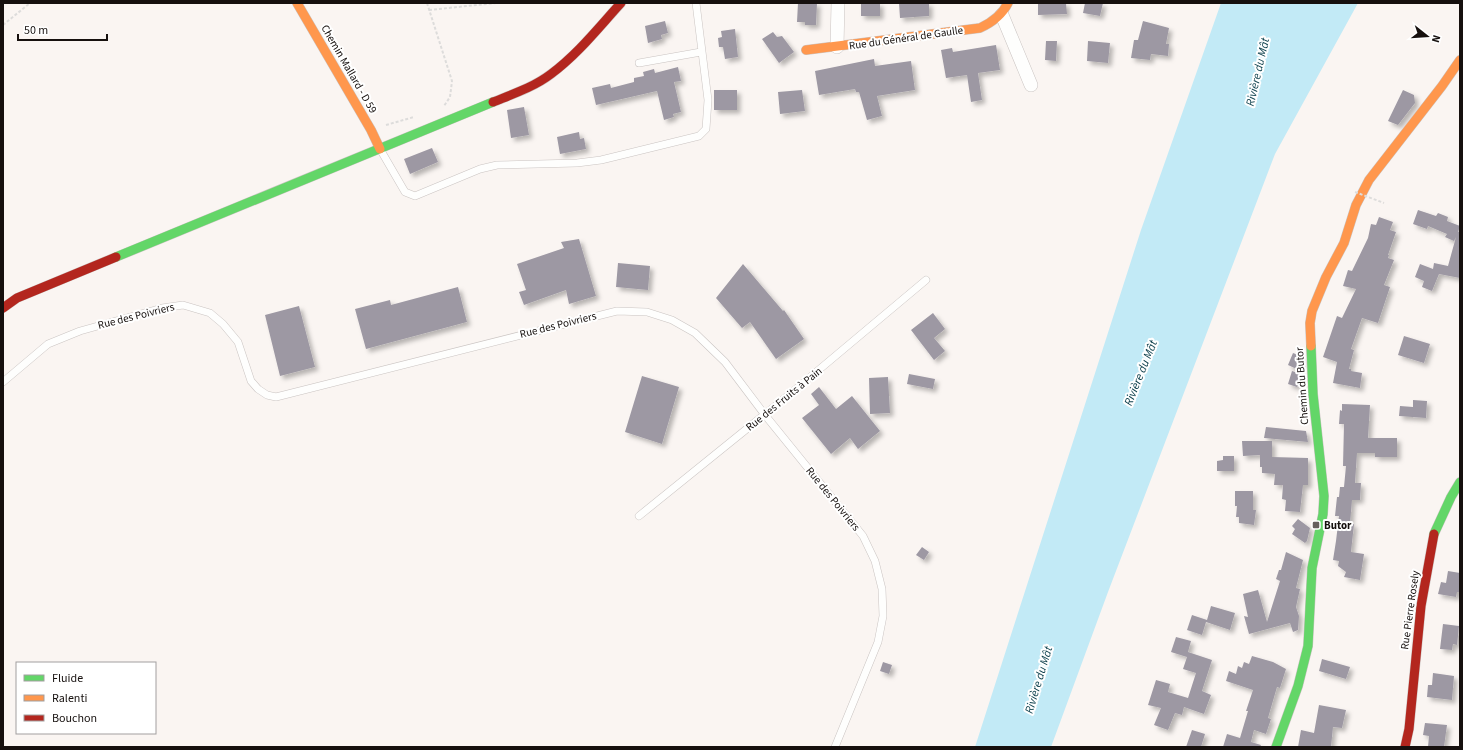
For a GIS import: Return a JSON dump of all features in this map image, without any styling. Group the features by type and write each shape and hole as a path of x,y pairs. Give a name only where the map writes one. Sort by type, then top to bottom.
{"street":[{"name":"Chemin Mallard - D 59","path":"296,3 371,130 380,149"},
{"path":"3,308 17,298 64,278 529,87 551,74 572,56 621,3"},
{"path":"837,47 838,3"},
{"name":"Rue du Général de Gaulle","path":"806,50 980,28 992,23 1005,9 1031,85"},
{"name":"Chemin du Butor","path":"1276,747 1298,686 1308,646 1312,568 1323,514 1324,496 1313,394 1310,323 1312,311 1326,277 1344,243 1353,220 1356,205 1369,180 1442,86 1460,60"},
{"name":"Rue Pierre Rosely","path":"1405,747 1409,729 1421,606 1434,534 1451,497 1460,482"}],"lane":[{"path":"380,149 404,192 414,196 480,168 497,165 577,163 601,160 699,136 706,129 708,100 696,3"},
{"path":"639,64 701,52"},
{"name":"Rue des Fruits à Pain","path":"640,516 765,415 926,280"},
{"name":"Rue des Poivriers","path":"3,382 48,344 80,331 162,308 183,305 210,312 223,324 238,342 251,381 258,389 267,395 276,397 617,311 647,312 672,320 695,333 725,362 765,415 863,536 875,561 882,589 883,616 878,642 835,747"}],"path":[{"path":"3,25 30,3"},
{"path":"427,3 452,81 450,97 440,109"},
{"path":"429,10 496,3"},
{"path":"371,130 419,115"},
{"path":"1355,192 1384,203"}],"water":[{"name":"Rivière du Mât","path":"1221,3 1358,3 1275,154 1108,592 1051,747 975,747 1141,230"}],"building":[{"path":"798,3 817,3 816,25 805,25 805,22 797,22"},
{"path":"861,3 880,3 880,16 861,16"},
{"path":"899,3 929,3 929,16 900,18"},
{"path":"1038,3 1066,3 1067,14 1038,15"},
{"path":"1085,3 1103,3 1100,16 1083,13"},
{"path":"665,21 668,33 661,35 662,39 648,43 645,26"},
{"path":"1143,21 1169,28 1166,44 1169,44 1168,56 1151,54 1150,60 1131,58 1134,40 1138,40"},
{"path":"735,29 738,57 725,59 723,47 719,47 718,38 722,37 721,31"},
{"path":"773,32 777,37 782,36 794,52 779,63 762,39"},
{"path":"1046,41 1057,41 1056,61 1045,60"},
{"path":"1088,41 1110,43 1108,63 1087,61"},
{"path":"996,45 1000,70 978,73 982,100 971,102 967,75 946,78 941,50 952,48 953,52"},
{"path":"874,59 875,66 911,61 915,90 877,96 882,116 867,120 859,92 856,92 855,89 819,95 815,71"},
{"path":"678,67 681,81 674,82 681,112 673,114 674,117 664,120 657,91 596,105 592,88 610,84 611,88 634,82 634,78 644,76 643,72 654,69 655,73"},
{"path":"714,90 737,90 737,110 714,110"},
{"path":"802,90 805,111 780,114 778,92"},
{"path":"1403,90 1414,95 1415,103 1398,125 1388,121"},
{"path":"524,107 529,135 511,138 507,110"},
{"path":"579,132 580,139 584,138 586,149 560,154 557,137"},
{"path":"432,148 438,162 410,174 404,159"},
{"path":"1418,210 1436,216 1438,213 1448,217 1447,221 1460,226 1458,232 1460,232 1460,278 1439,274 1432,291 1422,287 1424,281 1415,277 1420,264 1433,269 1434,263 1448,266 1456,237 1454,241 1445,237 1447,234 1428,226 1427,229 1413,224"},
{"path":"1379,217 1393,222 1390,230 1396,232 1388,255 1388,258 1394,260 1384,285 1390,287 1378,323 1362,318 1351,349 1354,350 1349,369 1351,369 1351,371 1362,373 1360,388 1333,383 1337,362 1323,357 1337,316 1342,318 1356,289 1343,286 1348,270 1352,271 1368,238 1371,224 1376,225"},
{"path":"579,239 596,296 569,304 566,290 524,305 519,292 526,290 517,264 564,248 561,242"},
{"path":"618,263 650,266 648,290 616,287"},
{"path":"743,264 783,311 784,310 804,339 776,359 750,322 742,328 716,298"},
{"path":"458,287 467,322 366,349 355,309 390,300 391,305"},
{"path":"299,306 315,367 280,376 265,315"},
{"path":"933,313 945,329 934,338 945,351 934,360 911,330"},
{"path":"1404,336 1430,344 1424,363 1398,355"},
{"path":"1293,353 1301,356 1299,370 1288,365"},
{"path":"1292,371 1301,374 1297,387 1288,384"},
{"path":"909,374 935,379 933,389 907,384"},
{"path":"642,376 679,387 662,444 625,432"},
{"path":"888,377 890,413 870,414 869,378"},
{"path":"819,387 836,409 852,396 880,431 858,449 850,438 831,454 802,418 819,405 811,394"},
{"path":"1413,400 1427,401 1426,418 1399,416 1400,406 1413,407"},
{"path":"1342,404 1370,405 1368,438 1397,438 1397,457 1375,457 1375,453 1357,453 1355,483 1361,483 1360,500 1352,500 1350,524 1354,524 1351,552 1364,554 1360,580 1344,577 1346,572 1338,566 1339,561 1333,560 1339,516 1335,516 1337,497 1339,497 1340,487 1344,487 1346,466 1343,466 1344,424 1339,424"},
{"path":"1266,427 1306,431 1308,442 1264,438"},
{"path":"1242,441 1272,441 1272,457 1308,458 1308,485 1303,485 1300,512 1285,511 1286,500 1282,499 1283,485 1274,485 1275,474 1262,473 1262,467 1260,467 1260,455 1243,456"},
{"path":"1223,456 1234,456 1234,471 1217,471 1217,461 1223,460"},
{"path":"1235,491 1253,491 1253,510 1256,510 1254,525 1239,523 1239,517 1236,517 1237,506 1235,506"},
{"path":"1298,519 1310,528 1307,541 1305,543 1292,534 1295,529 1292,526"},
{"path":"922,547 929,552 924,560 916,555"},
{"path":"1286,552 1303,560 1296,588 1300,589 1296,607 1299,616 1298,630 1293,632 1290,623 1249,634 1244,616 1248,617 1243,594 1258,590 1267,622 1280,581 1276,579 1279,570 1281,570"},
{"path":"1448,571 1460,573 1460,592 1457,592 1456,597 1438,594 1441,582 1446,583"},
{"path":"1211,606 1235,613 1230,630 1206,622 1202,635 1187,630 1192,615 1207,620"},
{"path":"1443,624 1459,626 1457,645 1453,644 1452,650 1440,649"},
{"path":"1176,637 1191,641 1188,652 1212,660 1202,691 1211,695 1204,714 1184,707 1182,715 1175,713 1168,730 1154,725 1161,708 1148,705 1156,680 1170,684 1168,692 1188,698 1196,673 1183,669 1187,657 1171,652"},
{"path":"1252,656 1273,662 1286,669 1280,688 1277,687 1268,718 1271,719 1266,734 1254,730 1251,742 1261,745 1260,747 1223,747 1227,734 1240,738 1248,711 1246,711 1253,690 1226,681 1229,671 1236,674 1238,666 1242,668 1244,662 1249,664"},
{"path":"1322,659 1350,667 1346,679 1319,671"},
{"path":"883,662 892,665 889,674 880,671"},
{"path":"1433,673 1454,676 1452,700 1427,697 1428,685 1432,685"},
{"path":"1319,705 1346,710 1342,728 1333,727 1331,747 1298,747 1301,730 1314,733"},
{"path":"1425,723 1447,725 1444,747 1428,747 1429,736 1423,735"},
{"path":"1192,730 1205,734 1201,747 1186,747"}],"traffic: fast":[{"path":"116,257 493,102"},
{"path":"1276,747 1298,686 1308,646 1312,568 1323,514 1324,496 1313,394 1311,346"},
{"path":"1434,534 1451,497 1460,482"}],"traffic: slow":[{"path":"297,3 371,130 380,149"},
{"path":"806,50 980,28 997,18 1008,3"},
{"path":"1311,346 1310,323 1312,311 1326,277 1344,243 1356,205 1369,180 1442,86 1460,60"}],"traffic: jam":[{"path":"493,102 516,93 551,74 579,49 621,3"},
{"path":"3,308 17,298 116,257"},
{"path":"1405,747 1409,729 1421,606 1434,534"}],"place":[{"name":"Butor","path":"1316,525"}]}
